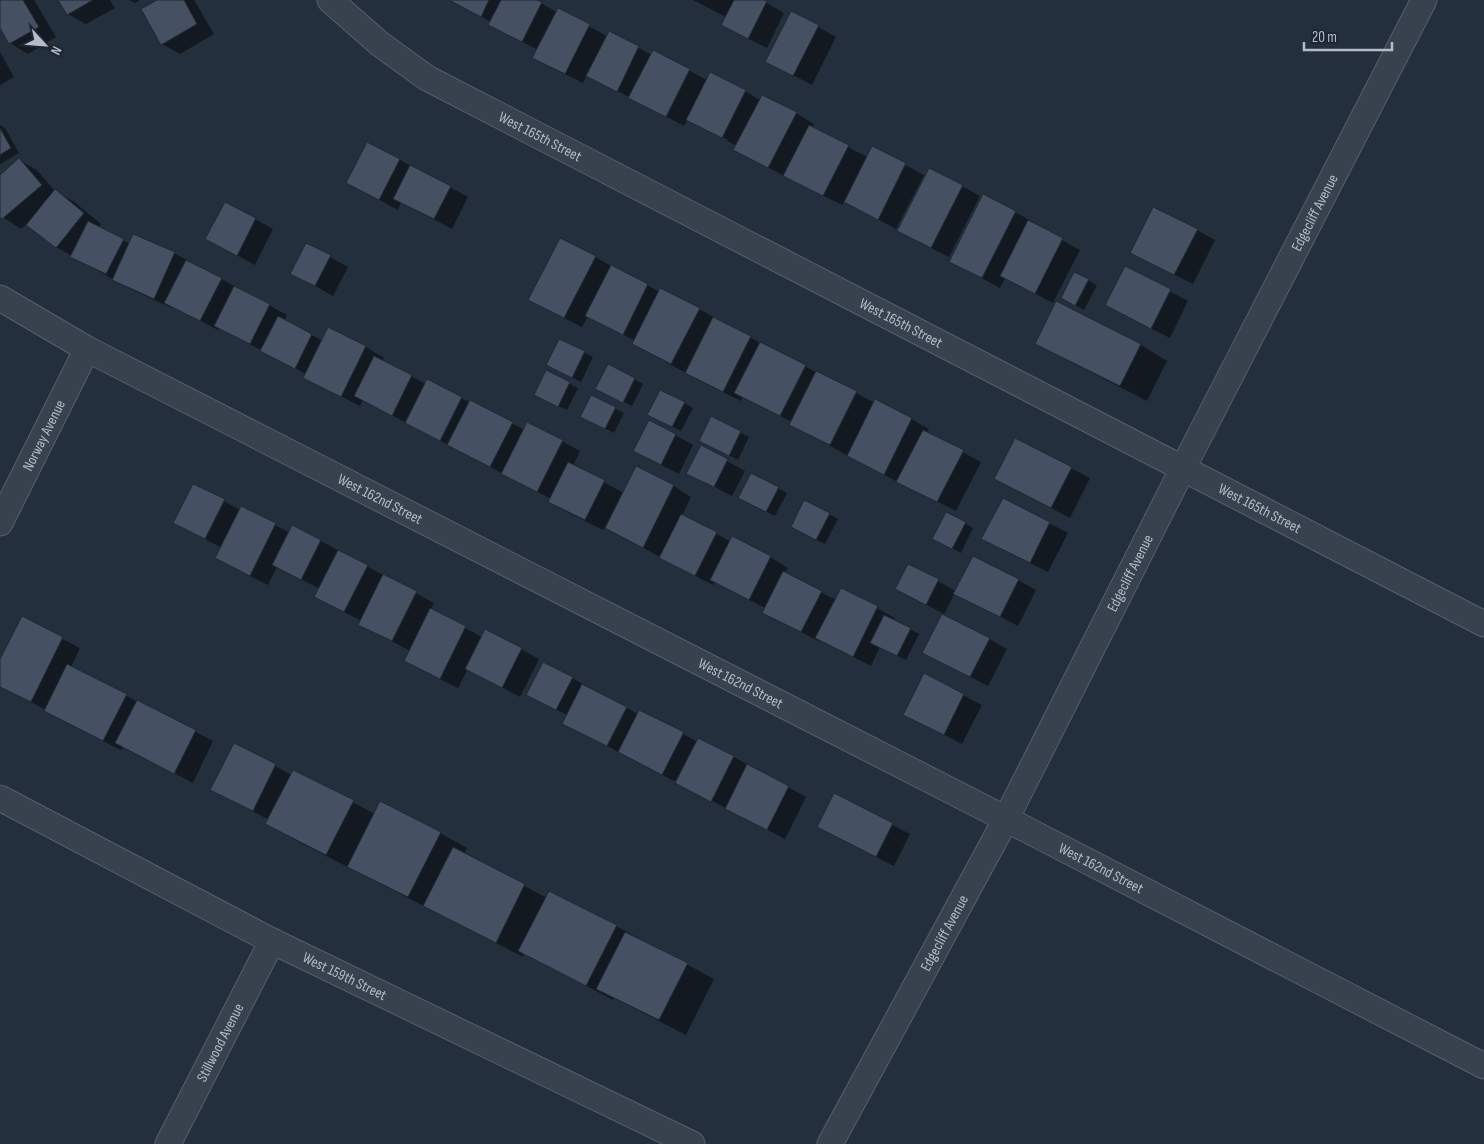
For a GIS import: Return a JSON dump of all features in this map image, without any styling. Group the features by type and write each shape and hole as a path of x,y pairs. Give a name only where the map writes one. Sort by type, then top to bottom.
{"street":[{"name":"West 165th Street","path":"330,0 380,44 427,78 1484,624"},
{"name":"Edgecliff Avenue","path":"830,1144 1006,819 1183,468 1424,0"},
{"name":"West 162nd Street","path":"0,298 87,350 1006,819 1484,1066"},
{"name":"Norway Avenue","path":"0,523 87,350"},
{"name":"West 159th Street","path":"0,798 272,941 692,1144"},
{"name":"Stillwood Avenue","path":"168,1144 272,941"}],"building":[{"path":"0,0 23,0 39,27 9,44 0,28"},
{"path":"58,0 93,0 67,15"},
{"path":"157,0 184,0 197,24 161,45 141,9"},
{"path":"451,0 489,0 481,17"},
{"path":"501,0 537,0 542,2 522,42 488,25"},
{"path":"734,0 767,1 748,39 721,25"},
{"path":"558,8 590,24 565,74 532,58"},
{"path":"791,11 819,25 793,76 765,62"},
{"path":"609,31 639,46 617,92 586,76"},
{"path":"653,50 690,69 666,117 628,98"},
{"path":"710,72 746,90 722,138 686,120"},
{"path":"762,95 797,112 768,168 733,150"},
{"path":"809,125 849,145 823,196 783,176"},
{"path":"0,128 11,148 0,155"},
{"path":"367,142 400,159 379,200 346,183"},
{"path":"872,146 906,163 878,220 844,202"},
{"path":"19,158 42,185 2,219 0,217 0,175"},
{"path":"410,165 451,186 434,219 393,199"},
{"path":"929,168 963,185 931,248 897,231"},
{"path":"55,189 84,213 56,248 26,225"},
{"path":"983,194 1016,211 982,278 949,262"},
{"path":"225,202 256,218 237,256 205,239"},
{"path":"1153,207 1198,229 1174,275 1130,253"},
{"path":"1028,220 1063,238 1035,294 1000,276"},
{"path":"88,221 124,239 106,274 70,257"},
{"path":"133,234 175,252 154,299 112,280"},
{"path":"560,238 596,256 564,318 528,300"},
{"path":"306,243 331,255 315,286 290,274"},
{"path":"186,260 222,278 200,321 164,303"},
{"path":"611,265 648,284 623,335 585,316"},
{"path":"1125,266 1171,289 1151,329 1105,305"},
{"path":"1074,272 1089,279 1075,306 1061,298"},
{"path":"234,286 270,304 250,344 214,326"},
{"path":"660,288 700,308 671,364 632,344"},
{"path":"1056,301 1141,344 1120,386 1035,344"},
{"path":"278,316 312,334 295,369 260,351"},
{"path":"713,317 751,336 723,392 685,373"},
{"path":"328,327 366,346 341,397 303,378"},
{"path":"559,339 585,351 572,378 546,365"},
{"path":"760,342 806,365 780,416 734,393"},
{"path":"374,356 412,375 392,416 354,396"},
{"path":"608,364 635,378 623,403 595,389"},
{"path":"546,370 570,382 558,407 534,395"},
{"path":"816,371 857,391 830,445 789,425"},
{"path":"427,379 462,397 440,441 405,423"},
{"path":"660,390 685,402 672,427 647,415"},
{"path":"591,395 616,407 605,429 580,417"},
{"path":"875,399 912,418 884,475 847,456"},
{"path":"470,400 513,422 490,467 447,445"},
{"path":"711,416 741,431 729,456 699,441"},
{"path":"649,420 676,434 661,465 633,451"},
{"path":"527,422 563,440 537,492 501,474"},
{"path":"923,430 964,450 937,502 896,482"},
{"path":"1015,438 1072,467 1051,508 994,479"},
{"path":"701,445 728,459 714,487 686,474"},
{"path":"568,462 605,480 585,520 548,502"},
{"path":"636,466 674,485 643,548 605,528"},
{"path":"751,473 779,487 766,512 738,498"},
{"path":"193,484 225,499 205,539 173,523"},
{"path":"1003,498 1050,522 1030,563 981,539"},
{"path":"804,500 830,513 816,540 791,527"},
{"path":"241,506 276,523 250,576 215,558"},
{"path":"946,512 966,522 952,549 932,539"},
{"path":"681,514 717,532 695,576 659,558"},
{"path":"292,525 321,540 301,580 272,565"},
{"path":"732,536 771,556 749,600 710,580"},
{"path":"338,550 368,565 344,612 314,597"},
{"path":"973,556 1019,579 1000,617 953,594"},
{"path":"908,564 939,579 926,605 895,589"},
{"path":"783,571 822,591 801,632 762,613"},
{"path":"383,574 417,591 392,641 358,625"},
{"path":"841,588 878,606 853,657 815,638"},
{"path":"430,608 466,626 440,679 404,661"},
{"path":"942,614 990,638 970,677 922,653"},
{"path":"884,615 911,628 897,656 870,643"},
{"path":"22,616 63,637 31,702 0,687 0,659"},
{"path":"485,629 522,648 502,688 465,669"},
{"path":"543,662 573,677 556,710 526,695"},
{"path":"67,664 127,694 103,741 44,711"},
{"path":"924,673 964,694 944,735 903,715"},
{"path":"582,684 627,707 607,746 562,724"},
{"path":"137,700 196,730 174,774 115,743"},
{"path":"639,710 684,732 662,775 618,752"},
{"path":"698,738 734,756 711,802 675,783"},
{"path":"234,743 276,764 253,811 210,790"},
{"path":"747,764 789,786 767,830 725,809"},
{"path":"293,770 354,800 326,855 265,824"},
{"path":"834,793 893,823 876,857 817,827"},
{"path":"380,801 441,832 408,897 347,867"},
{"path":"453,847 525,884 496,943 423,906"},
{"path":"549,891 617,925 586,986 518,951"},
{"path":"625,932 688,963 659,1020 596,989"}]}
